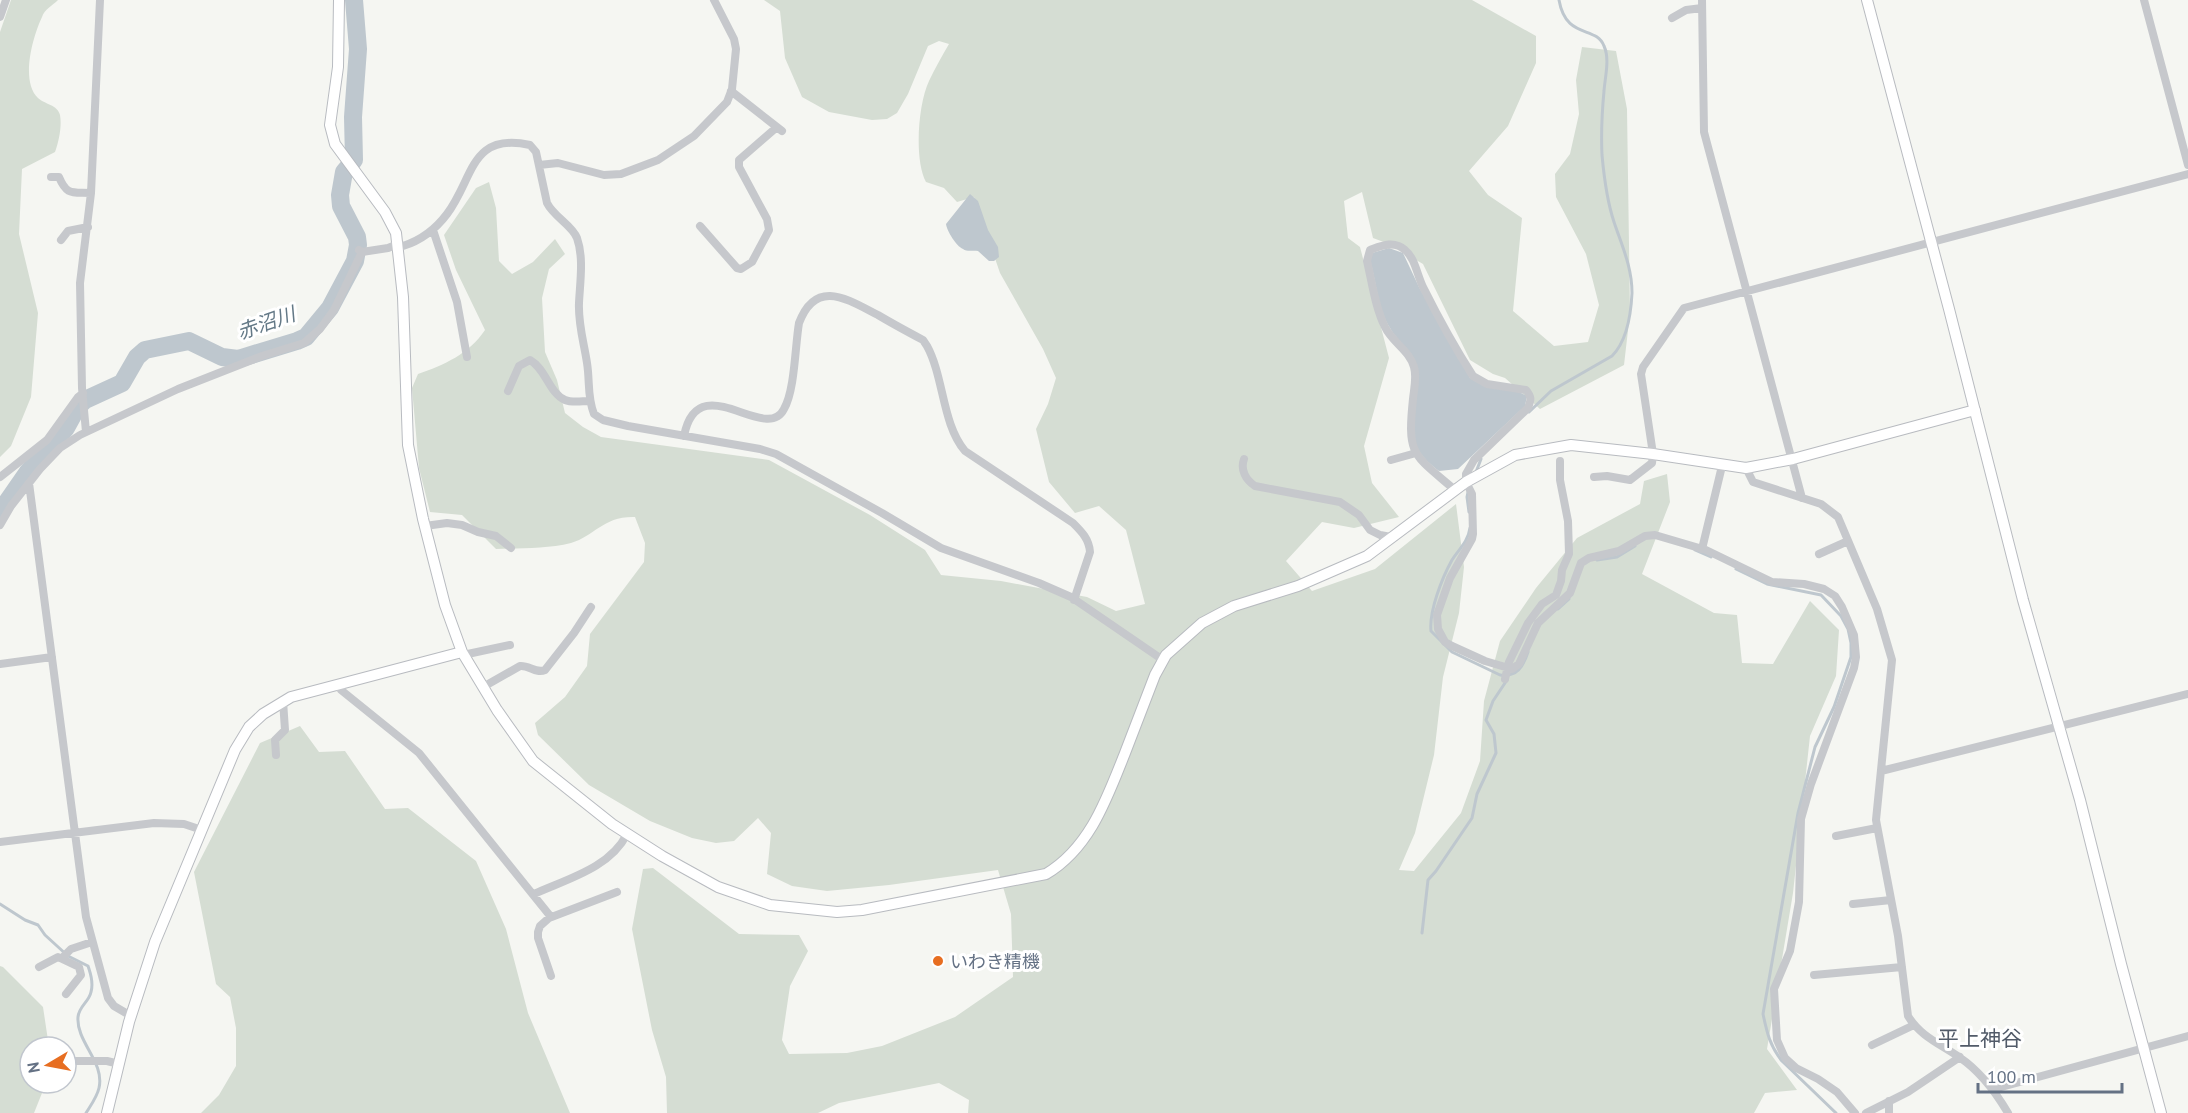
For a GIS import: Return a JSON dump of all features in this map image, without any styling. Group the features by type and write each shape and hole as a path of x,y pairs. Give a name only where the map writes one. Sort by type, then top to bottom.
{"street":[{"path":"0,17 6,0"},
{"path":"86,432 80,283 91,193 100,0"},
{"path":"339,0 338,67 330,125 335,144 391,222 398,244 403,297 408,446 445,605 462,653 533,761 612,824 671,862 718,886 770,905 837,912 862,910 1046,874 1061,865 1072,855 1104,804 1162,660 1192,631 1234,606 1298,586 1367,556 1466,482 1515,455 1570,445 1653,454 1746,468 1792,459 1976,410"},
{"path":"538,165 558,163 604,175 621,174 658,160 694,136 727,102 731,91 736,50 734,39 714,0"},
{"path":"1867,0 1976,410 2023,600 2060,727 2162,1113"},
{"path":"2144,0 2188,165"},
{"path":"1672,18 1702,4 1704,132 1802,498"},
{"path":"700,226 737,268 741,269 752,262 768,235 769,226 764,213 739,167 739,160 779,129 731,91"},
{"path":"0,525 11,506 60,447 86,432 178,389 262,356 304,344 320,329 334,310 361,251 388,248 398,244 403,246 417,241 433,230 448,213 474,162 491,146 500,142 512,142 530,145 536,152 547,203 577,238 581,270 580,328 590,401 594,414 603,420 760,449 776,454 941,548 1039,583 1074,600 1162,660"},
{"path":"1594,477 1607,476 1630,480 1652,463 1653,454 1641,380 1643,367 1682,309 2188,174"},
{"path":"51,177 59,177 64,189 68,192 91,193"},
{"path":"61,240 68,231 88,226"},
{"path":"433,230 457,302 467,357"},
{"path":"1455,490 1419,459 1410,443 1414,366 1385,328 1366,256 1370,250 1389,244 1406,250 1422,286 1473,376 1487,384 1526,390 1531,401 1528,408 1474,460 1466,474 1466,482 1472,494 1473,539 1450,578 1437,615 1438,629 1444,642 1512,669 1519,664 1538,623 1570,593 1581,563 1589,558 1619,551 1645,536 1665,537 1702,549 1730,560 1772,582 1804,584 1824,589 1835,596 1854,635 1856,657 1854,668 1810,784 1801,819 1799,902 1790,951 1774,989 1777,1040 1785,1058 1796,1068 1837,1092 1855,1113"},
{"path":"684,436 692,413 700,406 710,405 765,418 781,414 790,393 802,314 814,300 822,297 833,295 849,299 923,340 927,346 954,430 965,451 1073,523 1083,533 1090,544 1090,552 1074,600"},
{"path":"508,391 519,366 530,360 536,364 558,395 571,401 590,401"},
{"path":"0,477 47,440 78,397 83,397"},
{"path":"47,440 56,452"},
{"path":"1391,460 1416,453"},
{"path":"1244,459 1242,465 1245,475 1248,481 1255,486 1340,502 1359,515 1370,530 1392,537"},
{"path":"1505,679 1509,662 1528,623 1542,604 1549,602 1556,595 1562,570 1569,554 1569,521 1560,480 1560,460"},
{"path":"1702,549 1722,466"},
{"path":"1746,468 1753,482 1829,508 1838,517 1877,609 1892,660 1876,820 1902,967 1908,1016 1914,1025 1928,1037 1960,1057 1994,1089 2008,1113"},
{"path":"29,483 86,917 108,998 114,1006 131,1016"},
{"path":"425,526 447,523 462,525 496,536 511,548"},
{"path":"1819,554 1848,541"},
{"path":"483,687 520,666 524,665 537,671 545,670 591,607"},
{"path":"107,1113 131,1016 155,942 235,750 249,727 262,714 298,695 462,653 510,645"},
{"path":"0,664 52,657"},
{"path":"338,684 341,690 419,753 551,917"},
{"path":"1881,771 2188,694"},
{"path":"276,755 275,740 285,730 283,701"},
{"path":"0,842 154,823 184,824 202,830"},
{"path":"1836,836 1877,828"},
{"path":"534,894 597,865 619,848 627,834"},
{"path":"551,976 538,932 540,926 551,917 617,892"},
{"path":"1852,904 1891,900"},
{"path":"62,958 70,949 92,942"},
{"path":"39,966 56,957 77,966 81,972 80,977 66,994"},
{"path":"1814,975 1902,967"},
{"path":"1872,1045 1914,1025"},
{"path":"1994,1089 2188,1036"},
{"path":"1866,1113 1908,1092 1960,1057"},
{"path":"78,1061 107,1061 119,1064"},
{"path":"1889,1101 1889,1113"}],"shaded area":[{"path":"11,0 58,0 45,12 39,25 32,46 29,70 33,90 38,98 57,109 61,124 55,152 22,169 19,234 38,313 31,397 11,446 0,457 0,32"},
{"path":"764,0 1472,0 1536,36 1536,63 1508,126 1469,171 1488,195 1522,218 1513,311 1554,346 1588,342 1599,305 1586,254 1556,197 1555,174 1570,154 1579,114 1576,80 1582,47 1616,51 1627,109 1630,313 1624,365 1540,409 1505,378 1493,374 1470,360 1423,264 1389,244 1373,238 1362,192 1344,201 1348,238 1360,247 1389,358 1364,446 1372,483 1399,517 1354,528 1322,522 1286,561 1312,591 1375,569 1456,504 1464,567 1459,613 1443,677 1434,755 1415,833 1399,870 1414,871 1461,813 1480,761 1484,701 1500,641 1536,588 1577,538 1640,504 1644,481 1667,474 1670,502 1642,574 1714,613 1737,615 1742,663 1773,664 1810,601 1839,630 1836,676 1810,736 1793,893 1767,1049 1797,1090 1765,1093 1754,1113 968,1113 969,1100 939,1083 839,1103 818,1113 667,1113 666,1077 652,1030 632,929 643,869 653,868 739,934 799,935 808,951 790,986 782,1040 789,1054 847,1053 882,1046 955,1017 1013,977 1011,914 998,870 827,891 792,886 767,874 771,833 758,818 734,841 716,843 692,838 650,821 589,785 538,735 535,723 565,697 587,666 590,634 644,562 645,543 635,517 607,523 571,543 496,549 462,515 430,512 419,468 412,388 418,374 455,358 471,346 485,330 456,270 444,235 476,188 489,182 496,208 499,261 512,274 533,262 555,239 565,254 549,269 542,298 545,352 557,380 565,413 583,427 601,437 769,460 870,515 925,550 941,575 1001,581 1087,597 1116,611 1145,604 1126,530 1099,506 1075,513 1049,482 1036,429 1048,404 1056,378 1043,349 1000,273 974,197 957,202 944,188 926,182 922,172 919,132 922,103 929,81 949,44 939,41 928,46 908,94 897,113 887,119 872,120 829,112 802,97 785,58 780,11"},
{"path":"970,194 978,201 988,230 998,247 999,257 994,261 989,261 978,251 960,247 952,238 947,227 946,224"},
{"path":"1389,248 1403,253 1419,287 1470,378 1486,387 1519,392 1527,396 1525,406 1458,469 1439,471 1425,459 1416,445 1413,432 1418,371 1414,359 1386,320 1370,260 1372,253"},
{"path":"300,726 319,752 345,751 385,809 408,808 476,861 506,929 528,1013 570,1113 201,1113 219,1095 236,1066 236,1028 230,997 216,984 194,872 260,743"},
{"path":"0,966 43,1007 47,1035 18,1035 18,1095 41,1095 34,1113 0,1113"}],"waterway":[{"name":"赤沼川","path":"0,512 27,473 66,428 77,408 85,400 122,383 137,357 145,350 189,341 222,357 238,359 306,337 330,308 355,261 358,245 357,237 341,206 340,195 344,172 354,160 353,117 358,49 354,0"},
{"path":"1529,412 1551,391 1612,356 1625,335 1632,293 1626,257 1609,206 1603,163 1602,123 1607,68 1606,51 1595,36 1574,27 1568,21 1559,0"},
{"path":"1476,472 1481,459"},
{"path":"1468,492 1469,512"},
{"path":"1470,528 1440,585 1432,614 1431,631 1452,652 1500,675 1515,673 1524,662 1528,652"},
{"path":"1597,560 1617,557 1635,546"},
{"path":"1695,550 1711,557"},
{"path":"1736,569 1767,584 1821,595 1841,616 1848,629 1851,643 1851,657 1834,707 1815,747 1798,813 1763,1014 1769,1039 1782,1061 1836,1113"},
{"path":"1558,609 1569,599"},
{"path":"1422,933 1428,880 1472,818 1477,794 1496,753 1494,734 1486,720 1493,701 1507,680"},
{"path":"0,904 25,920 38,925 45,935 68,956 88,966 92,989 78,1017 81,1035 98,1069 100,1079 97,1095 86,1113"}],"place":[{"name":"いわき精機","path":"938,961"}],"district":[{"name":"平上神谷","path":"1980,1038"}]}
